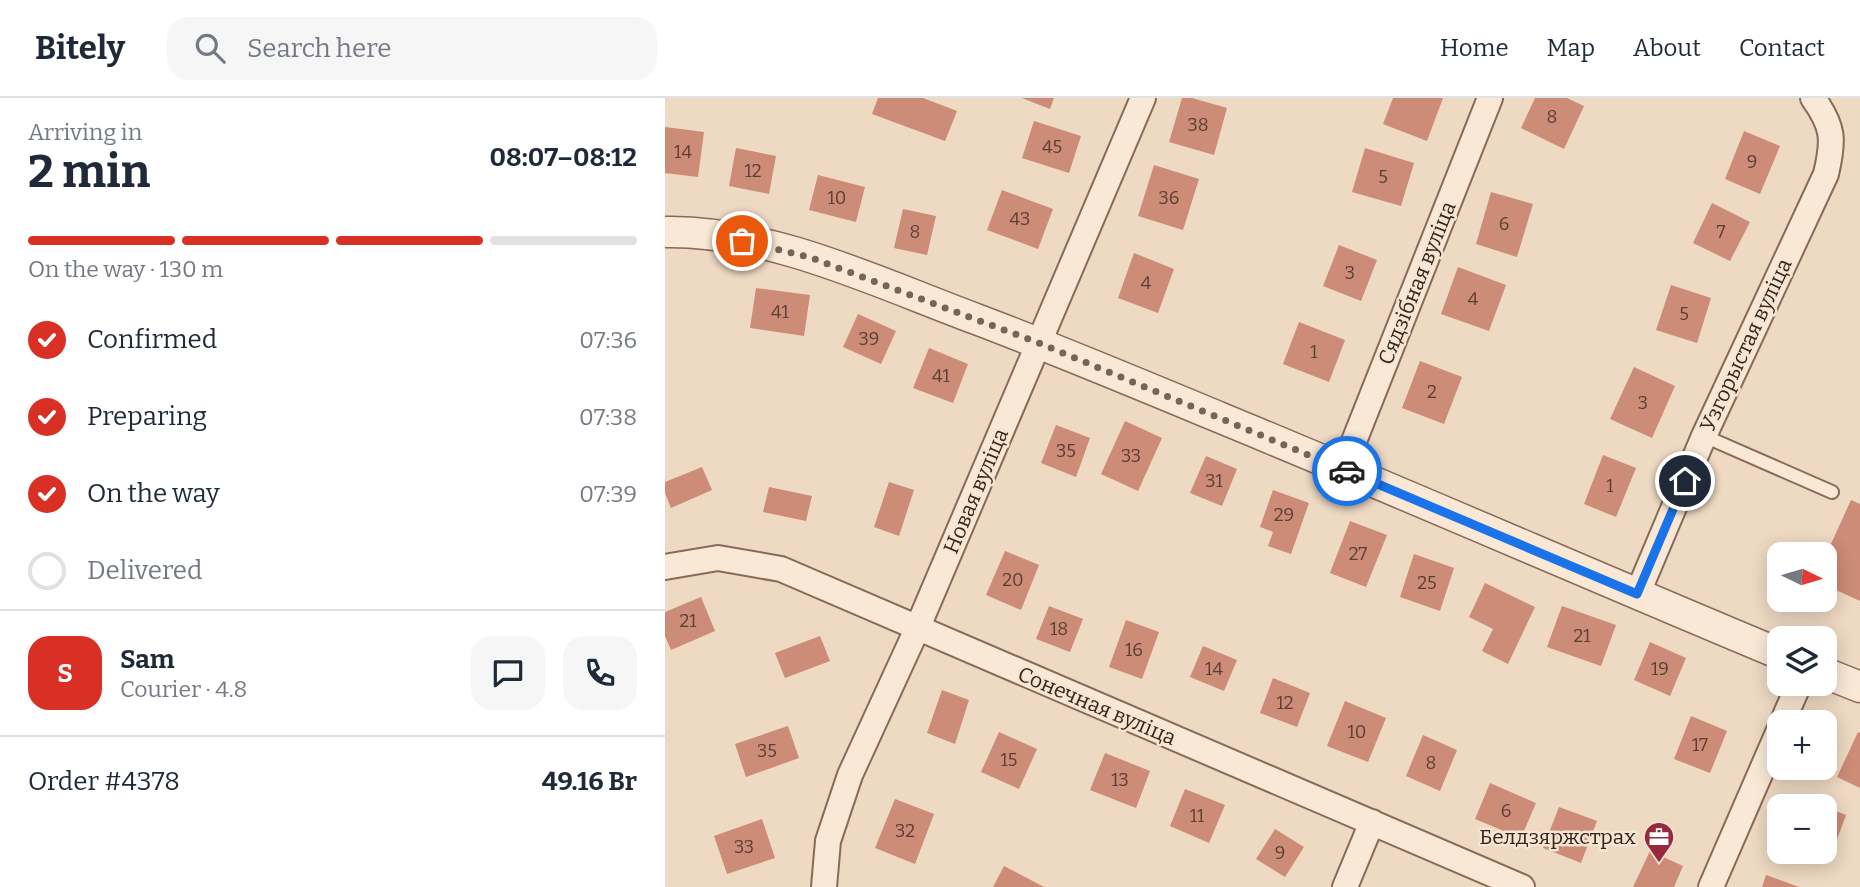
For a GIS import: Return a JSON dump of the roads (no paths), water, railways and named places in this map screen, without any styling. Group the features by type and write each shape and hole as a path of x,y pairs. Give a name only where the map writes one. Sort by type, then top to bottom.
{"street":[{"name":"Новая вуліца","path":"824,887 828,841 850,775 917,629 1143,98"},
{"name":"Сядзібная вуліца","path":"1343,469 1490,98"},
{"name":"Узгорыстая вуліца","path":"1637,594 1704,436 1826,174 1832,148 1828,118 1813,98"},
{"path":"665,232 727,238 809,257 1039,343 1767,649"},
{"name":"Сонечная вуліца","path":"665,567 718,558 781,569 1522,887"},
{"path":"1837,678 1860,687"},
{"path":"1711,887 1767,758"},
{"path":"1345,887 1372,822"}],"lane":[{"path":"1704,436 1832,492"}],"place":[{"name":"Белдзяржстрах","path":"1659,864"}]}
